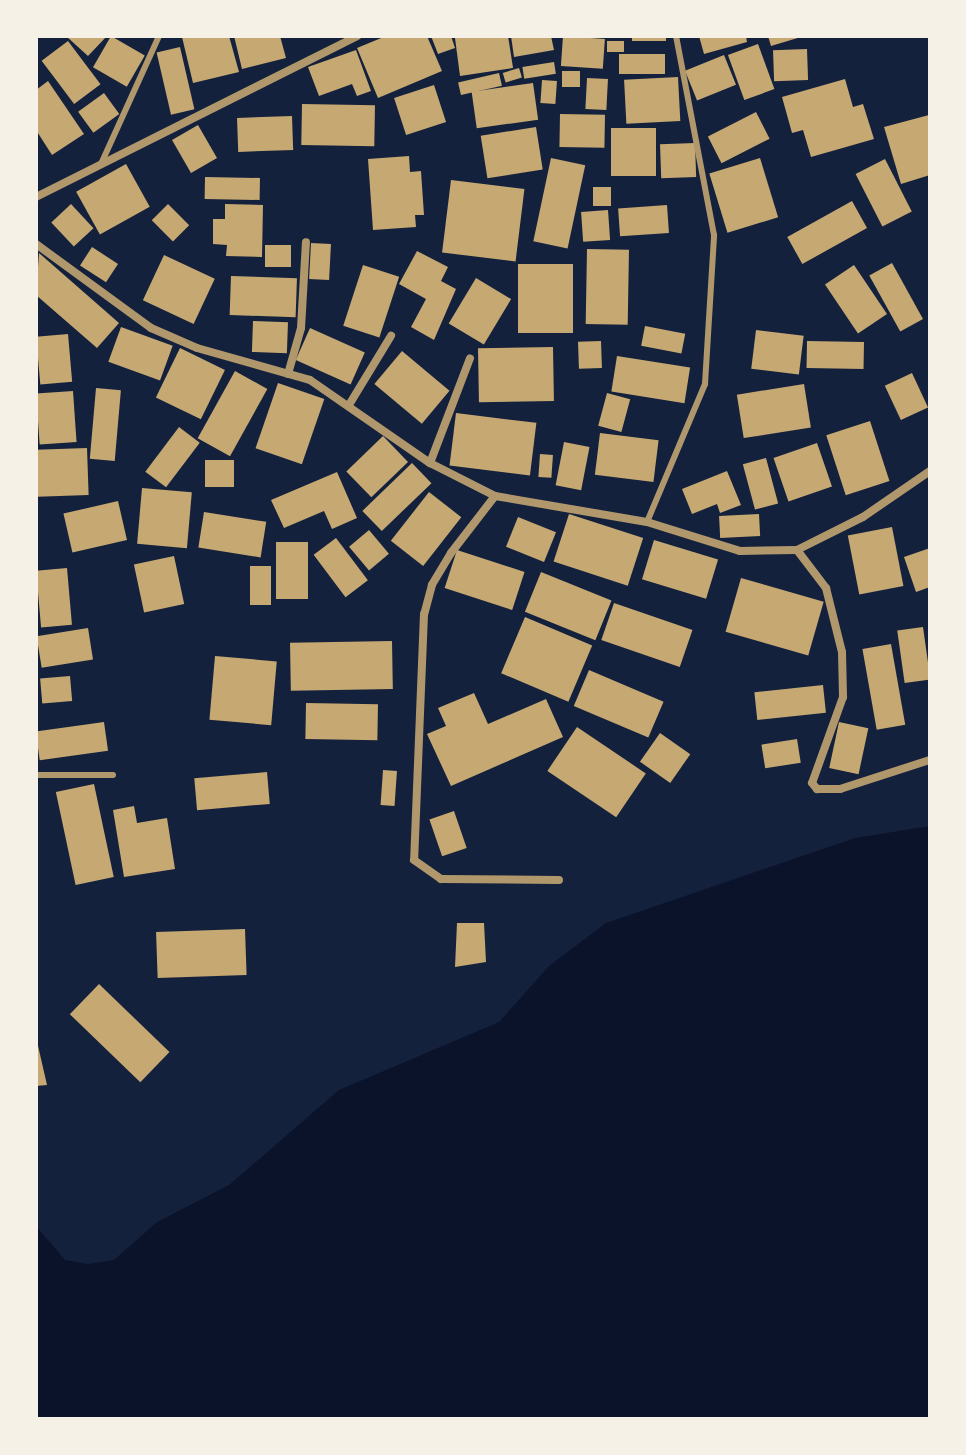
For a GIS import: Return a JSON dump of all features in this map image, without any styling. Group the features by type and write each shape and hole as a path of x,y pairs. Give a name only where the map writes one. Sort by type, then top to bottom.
{"street":[{"path":"36,197 357,36"},
{"path":"288,374 301,328 306,242"},
{"path":"36,244 151,328 197,348 310,380 430,463 495,496 647,522 740,551 797,550 863,517 930,471"},
{"path":"349,405 391,336"},
{"path":"430,463 470,358"},
{"path":"495,496 451,553 432,585 424,614 414,860 441,879 559,880"},
{"path":"797,550 826,588 842,652 843,697 812,783 817,789 840,789 930,760"}],"lane":[{"path":"101,164 159,36"},
{"path":"647,522 705,384 709,324 714,235 676,36"},
{"path":"36,775 113,775"}],"water":[{"path":"930,826 930,1419 36,1419 36,1226 65,1260 88,1264 114,1260 157,1222 229,1185 339,1090 499,1022 549,966 606,923 855,838"}],"building":[{"path":"66,36 107,36 88,56"},
{"path":"111,36 145,55 127,87 93,67"},
{"path":"229,36 239,72 193,83 182,37"},
{"path":"234,36 280,36 286,58 242,69"},
{"path":"386,36 427,36 442,71 378,98 357,48"},
{"path":"431,36 451,36 455,48 438,54"},
{"path":"508,36 513,68 460,76 455,38"},
{"path":"511,36 551,36 554,50 514,57"},
{"path":"563,36 605,39 603,69 561,66"},
{"path":"632,36 666,36 666,41 632,41"},
{"path":"699,36 746,36 747,42 704,54"},
{"path":"768,36 801,36 801,37 771,46"},
{"path":"68,41 100,84 74,104 42,61"},
{"path":"607,41 624,41 624,52 607,52"},
{"path":"758,44 774,89 744,100 728,55"},
{"path":"180,47 194,109 171,115 157,52"},
{"path":"807,49 808,80 774,81 773,50"},
{"path":"356,50 371,91 357,96 352,84 319,96 308,67"},
{"path":"619,54 665,54 665,74 619,74"},
{"path":"724,55 736,85 697,100 685,71"},
{"path":"554,62 556,74 524,79 522,67"},
{"path":"519,68 522,78 506,83 503,73"},
{"path":"562,71 580,71 580,87 562,87"},
{"path":"499,73 502,86 461,95 458,82"},
{"path":"678,77 680,121 626,124 624,80"},
{"path":"587,78 608,79 606,110 585,109"},
{"path":"845,79 853,107 863,104 874,139 811,157 803,130 792,133 782,97"},
{"path":"542,80 557,81 555,104 540,103"},
{"path":"48,81 84,134 52,155 36,130 36,90"},
{"path":"533,83 538,120 477,128 472,92"},
{"path":"434,85 446,122 406,135 394,98"},
{"path":"104,93 119,114 93,133 78,112"},
{"path":"302,104 375,105 374,146 301,145"},
{"path":"756,112 770,139 722,163 708,137"},
{"path":"560,114 605,115 604,148 559,147"},
{"path":"929,115 930,175 901,184 884,127"},
{"path":"292,116 293,150 238,152 237,118"},
{"path":"198,125 217,158 191,173 172,140"},
{"path":"536,127 543,169 487,178 481,136"},
{"path":"611,128 656,128 656,176 611,176"},
{"path":"695,143 696,177 661,178 660,144"},
{"path":"409,156 410,172 421,171 424,215 415,215 416,227 373,230 368,159"},
{"path":"551,158 585,165 568,248 533,241"},
{"path":"760,158 778,217 727,233 709,173"},
{"path":"885,159 912,212 882,227 856,174"},
{"path":"126,164 150,207 100,234 76,192"},
{"path":"205,177 260,178 260,200 205,199"},
{"path":"451,180 524,189 516,261 442,252"},
{"path":"593,187 611,187 611,206 593,206"},
{"path":"852,201 867,228 802,264 787,237"},
{"path":"71,204 94,228 74,247 51,222"},
{"path":"168,204 189,225 173,241 152,220"},
{"path":"225,204 263,205 262,257 226,256 227,245 213,244 213,219 225,219"},
{"path":"667,205 669,233 620,236 618,208"},
{"path":"608,210 610,240 583,242 581,212"},
{"path":"311,243 331,244 329,280 309,279"},
{"path":"265,245 291,245 291,267 265,267"},
{"path":"92,247 118,264 106,282 80,265"},
{"path":"587,249 629,250 628,325 586,324"},
{"path":"417,251 448,267 441,281 456,289 434,340 411,327 426,299 399,284"},
{"path":"39,253 119,323 97,348 36,295"},
{"path":"164,255 215,279 194,324 143,300"},
{"path":"892,263 923,319 900,332 869,276"},
{"path":"518,264 573,264 573,333 518,333"},
{"path":"363,265 399,277 379,338 343,326"},
{"path":"854,265 887,314 858,333 825,285"},
{"path":"231,276 297,278 296,317 230,315"},
{"path":"476,278 511,299 484,345 449,323"},
{"path":"253,321 288,322 287,353 252,352"},
{"path":"645,326 685,334 681,353 641,346"},
{"path":"121,327 173,346 160,381 108,362"},
{"path":"310,328 365,352 351,384 296,360"},
{"path":"756,330 804,336 799,375 751,369"},
{"path":"68,334 72,382 40,385 36,337"},
{"path":"601,341 602,368 579,369 578,342"},
{"path":"807,341 864,342 864,369 807,368"},
{"path":"553,347 554,401 479,402 478,348"},
{"path":"180,348 225,370 201,419 156,397"},
{"path":"402,351 449,391 422,424 374,384"},
{"path":"617,356 690,368 684,403 611,392"},
{"path":"235,371 267,389 230,456 198,438"},
{"path":"912,373 928,407 901,420 885,386"},
{"path":"278,383 324,399 302,464 256,448"},
{"path":"804,384 811,427 744,438 737,395"},
{"path":"96,388 121,390 115,461 90,459"},
{"path":"73,391 77,442 40,444 36,394"},
{"path":"607,393 630,399 621,432 598,426"},
{"path":"456,413 536,423 530,475 450,466"},
{"path":"870,421 889,481 846,495 826,435"},
{"path":"179,427 200,443 166,487 145,472"},
{"path":"600,433 659,440 653,482 595,475"},
{"path":"383,436 408,462 371,497 346,471"},
{"path":"564,442 590,447 581,490 556,485"},
{"path":"817,443 832,486 788,501 774,458"},
{"path":"87,448 89,495 38,497 36,450"},
{"path":"540,454 553,455 551,478 538,477"},
{"path":"766,458 778,503 755,510 743,464"},
{"path":"205,460 234,460 234,487 205,487"},
{"path":"412,463 431,483 382,531 362,511"},
{"path":"727,471 741,505 720,513 717,504 692,514 682,489"},
{"path":"337,472 357,518 332,529 324,511 284,528 271,500"},
{"path":"142,488 192,492 187,548 137,544"},
{"path":"429,492 461,517 423,566 391,541"},
{"path":"118,501 127,540 72,553 63,514"},
{"path":"204,512 266,522 261,557 198,548"},
{"path":"569,514 643,538 628,586 554,562"},
{"path":"759,514 760,536 720,538 719,516"},
{"path":"518,517 556,532 544,562 506,547"},
{"path":"892,527 903,586 859,594 848,536"},
{"path":"369,530 389,554 369,570 349,547"},
{"path":"336,538 368,580 346,597 314,555"},
{"path":"654,540 718,560 706,599 642,579"},
{"path":"276,542 308,542 308,599 276,599"},
{"path":"930,548 930,587 916,592 904,557"},
{"path":"457,550 525,572 512,610 445,588"},
{"path":"174,556 184,604 144,612 134,565"},
{"path":"250,566 271,566 271,605 250,605"},
{"path":"67,568 72,625 41,627 36,571"},
{"path":"541,572 611,600 595,640 525,612"},
{"path":"741,578 824,602 808,656 726,632"},
{"path":"614,603 692,630 680,667 601,640"},
{"path":"525,617 592,646 568,702 501,673"},
{"path":"923,627 930,680 905,683 897,631"},
{"path":"88,628 93,660 42,668 37,636"},
{"path":"392,641 393,689 291,691 290,643"},
{"path":"891,644 905,725 877,730 862,649"},
{"path":"215,656 277,661 271,725 209,720"},
{"path":"589,670 664,702 648,738 574,706"},
{"path":"70,676 72,701 42,704 40,679"},
{"path":"823,685 826,713 757,720 754,692"},
{"path":"474,693 488,724 546,699 563,737 451,786 427,734 446,726 438,708"},
{"path":"306,703 378,704 377,740 305,739"},
{"path":"104,722 108,751 40,760 36,732"},
{"path":"839,722 868,728 859,774 829,768"},
{"path":"577,727 646,773 616,817 547,771"},
{"path":"660,733 690,754 670,783 640,762"},
{"path":"797,739 801,763 765,768 761,745"},
{"path":"383,770 397,771 395,806 381,805"},
{"path":"267,772 270,804 197,810 194,778"},
{"path":"94,784 114,877 76,885 56,792"},
{"path":"134,806 137,823 167,818 175,869 124,877 113,810"},
{"path":"454,811 467,848 442,856 429,819"},
{"path":"457,923 484,923 486,962 455,967"},
{"path":"245,929 247,975 158,978 156,932"},
{"path":"99,984 169,1052 140,1082 70,1014"},
{"path":"36,1037 47,1085 36,1086"}]}
